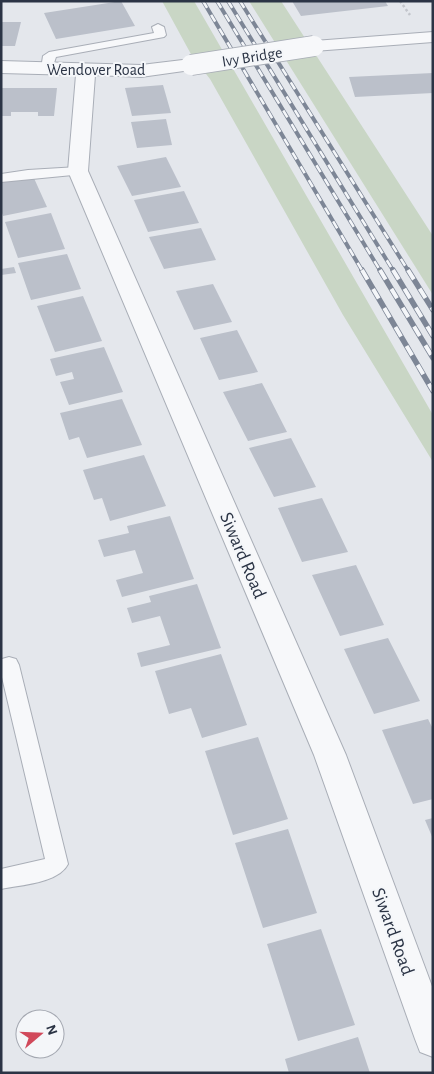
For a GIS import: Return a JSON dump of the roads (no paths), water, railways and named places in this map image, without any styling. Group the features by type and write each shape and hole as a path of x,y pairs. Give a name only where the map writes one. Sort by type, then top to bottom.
{"street":[{"name":"Ivy Bridge","path":"191,65 314,46 433,37"},
{"name":"Wendover Road","path":"1,67 141,71 191,65"},
{"name":"Siward Road","path":"86,70 78,171 330,755 433,1039"}],"lane":[{"path":"47,69 49,56 53,54 160,35 158,27"},
{"path":"1,178 28,174 78,171"},
{"path":"1,879 52,868 57,864 9,665"}],"railway":[{"path":"203,1 363,272"},
{"path":"217,1 381,272"},
{"path":"228,1 394,272"},
{"path":"240,1 409,272"},
{"path":"362,270 433,391"},
{"path":"380,270 433,358"},
{"path":"393,270 433,336"},
{"path":"408,270 433,310"}]}
